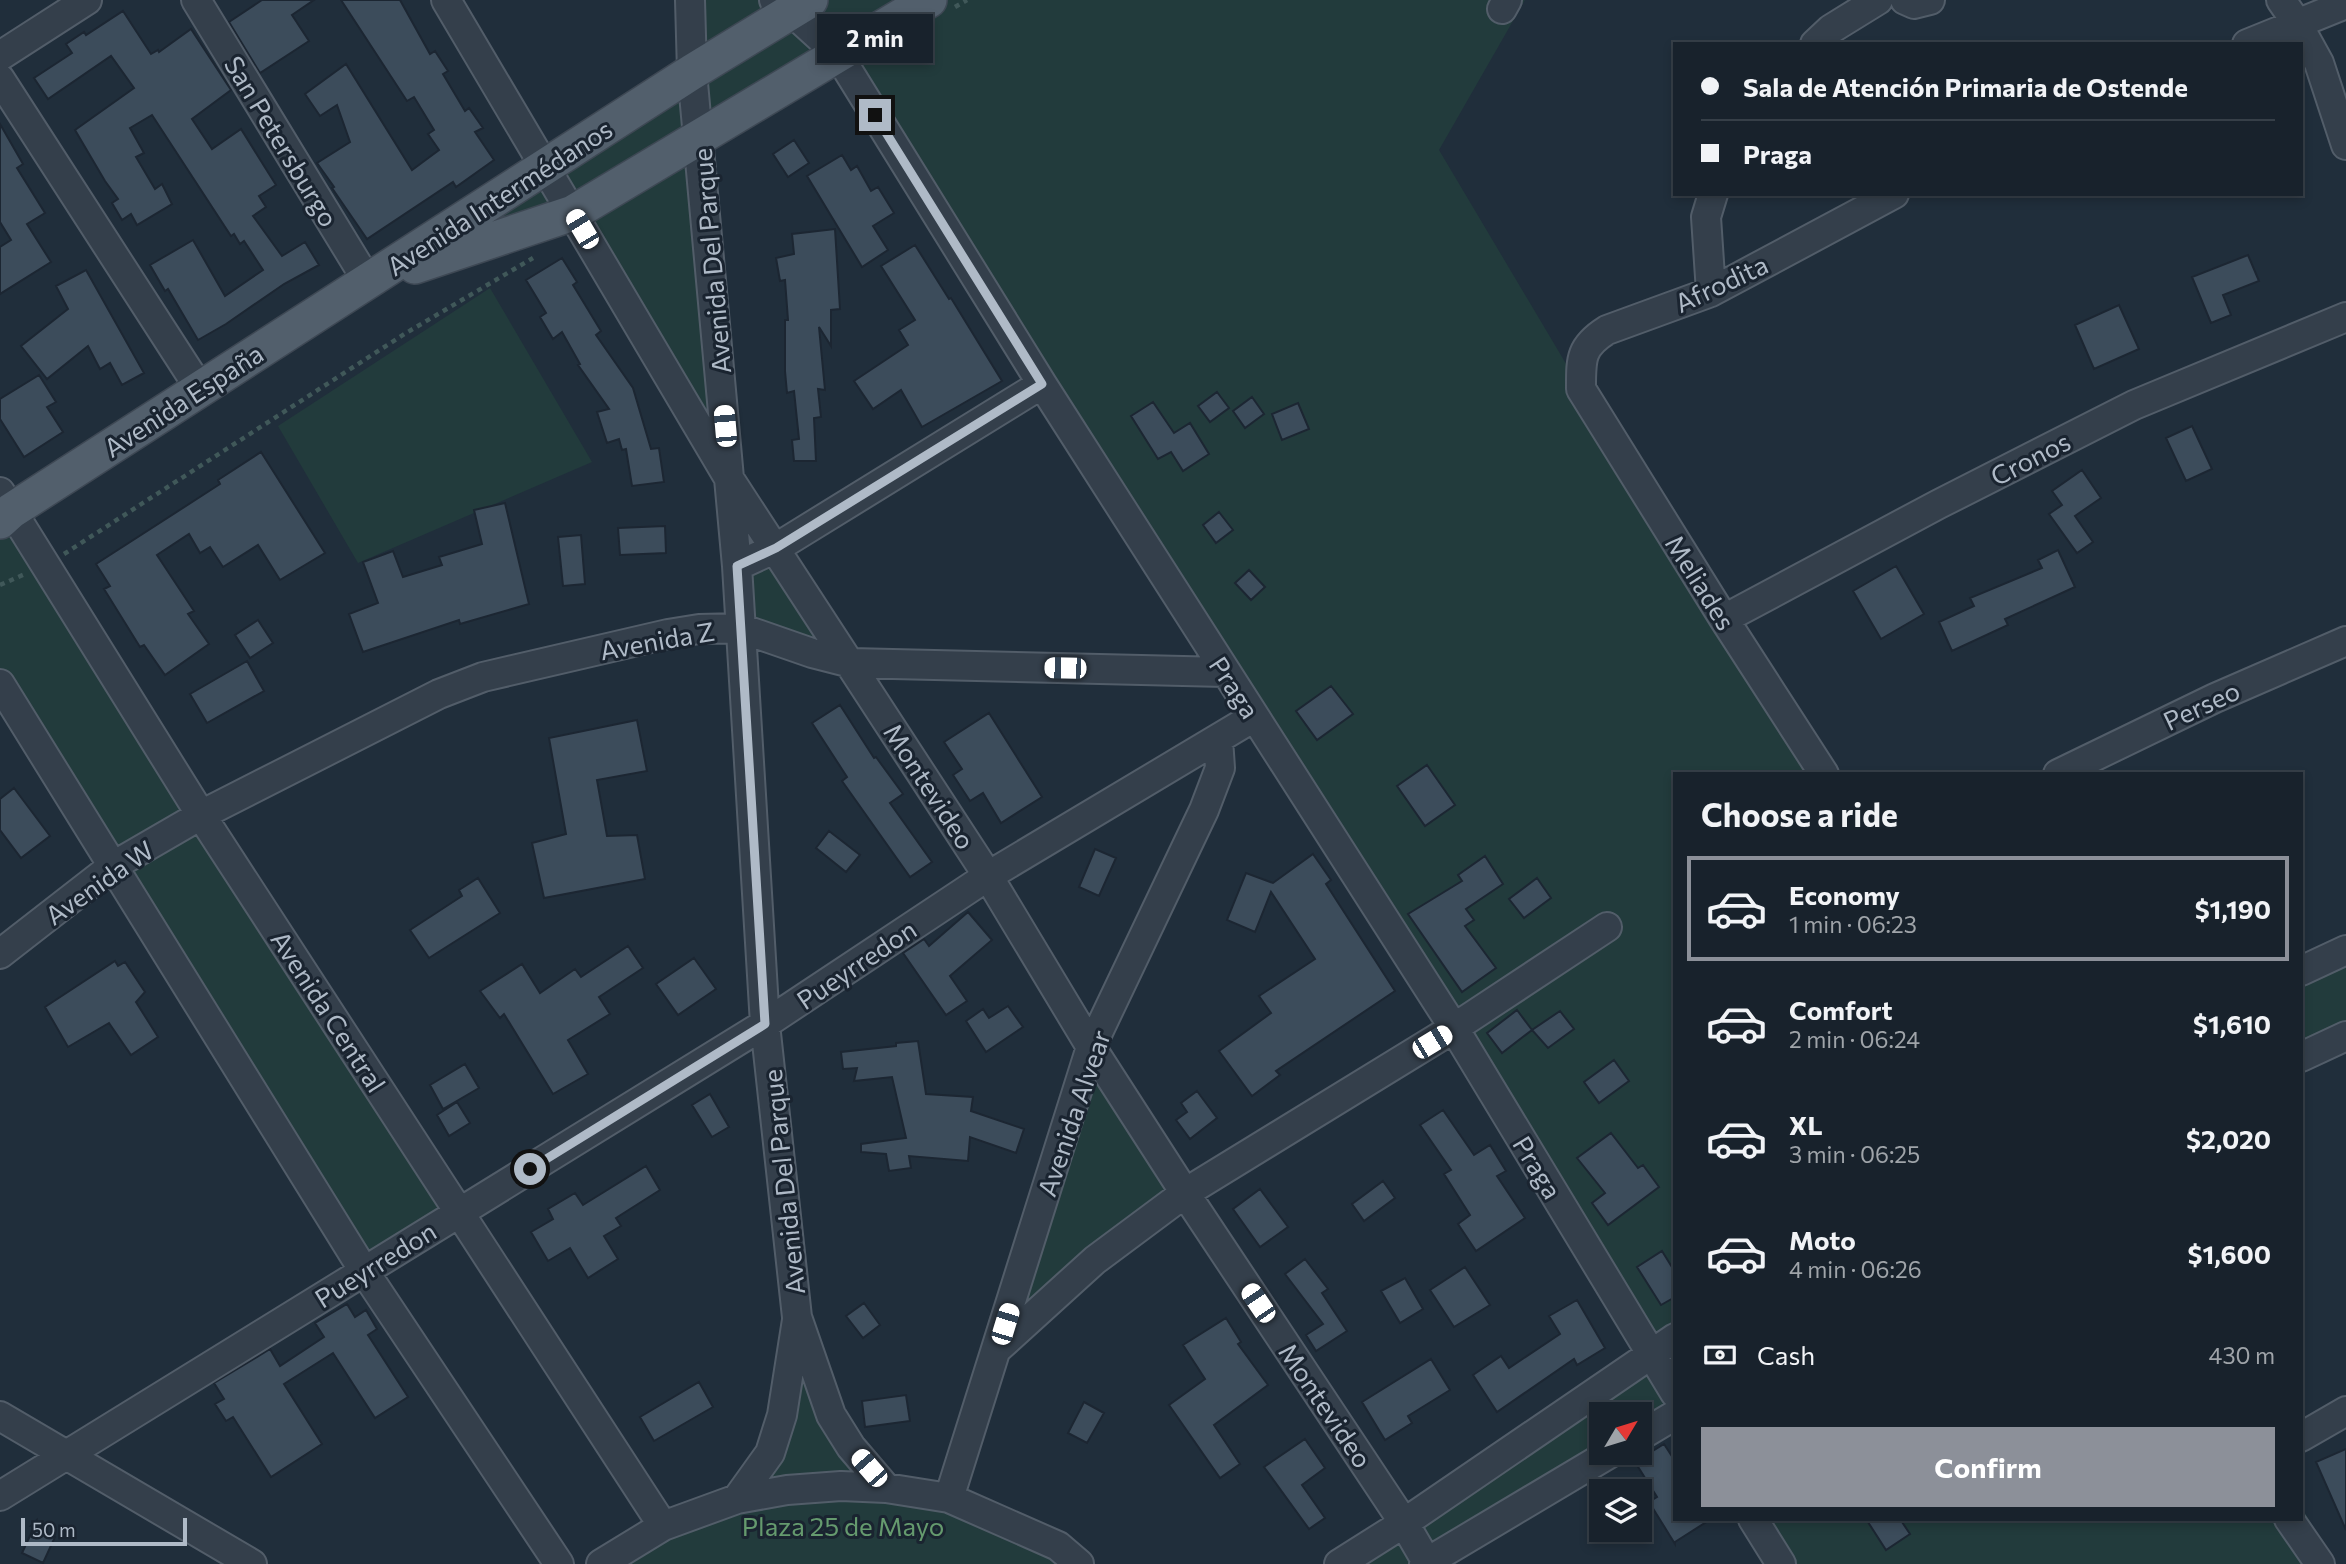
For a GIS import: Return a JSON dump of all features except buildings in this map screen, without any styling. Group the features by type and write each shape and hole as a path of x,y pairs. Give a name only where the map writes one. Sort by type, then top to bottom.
{"main road":[{"name":"Avenida Intermédanos","path":"368,282 792,4"},
{"name":"Avenida Intermédanos","path":"368,282 573,214 837,53 942,4"},
{"name":"Avenida España","path":"4,508 200,389 368,282"}],"street":[{"path":"0,56 87,0"},
{"name":"San Petersburgo","path":"196,0 368,282"},
{"name":"Montevideo","path":"446,0 730,480 988,876 1091,1046 1185,1193 1404,1523 1427,1563"},
{"name":"Avenida Del Parque","path":"690,0 692,72 700,136 737,566 765,1024 797,1317 831,1415 851,1447 886,1488"},
{"path":"1817,42 1831,29 1878,0"},
{"path":"1905,0 1914,4 1930,0"},
{"name":"Praga","path":"792,4 837,53 1042,384 1454,1028 1673,1390"},
{"path":"2250,42 2289,11 2346,4"},
{"path":"2289,11 2319,63 2346,145"},
{"path":"0,79 200,389"},
{"path":"1711,292 1706,217 1712,196"},
{"name":"Afrodita","path":"1581,389 1581,358 1591,340 1607,330 1711,292 1890,196"},
{"name":"Cronos","path":"1724,620 1939,504 2134,405 2346,317"},
{"path":"737,566 776,548 1042,384"},
{"name":"Meliades","path":"1581,389 1724,620 1823,772"},
{"name":"Avenida Central","path":"4,508 45,565 201,815 663,1526"},
{"name":"Avenida Z","path":"201,815 439,694 483,677 699,629 740,628 812,653 851,663 1225,672"},
{"name":"Perseo","path":"2063,772 2215,698 2346,641"},
{"path":"0,684 364,1271 559,1564"},
{"name":"Pueyrredon","path":"0,1496 765,1024 988,876 1254,716"},
{"name":"Avenida Alvear","path":"949,1498 1091,1046 1204,810 1220,768 1218,739"},
{"name":"Avenida W","path":"0,954 113,866 201,815"},
{"path":"997,1349 1095,1259 1185,1193 1454,1028 1607,927"},
{"path":"2303,970 2346,950"},
{"path":"2303,1057 2346,1036"},
{"name":"Avenida Del Parque","path":"737,1499 770,1453 782,1415 797,1317"},
{"path":"1339,1564 1404,1523 1673,1340"},
{"path":"2303,1436 2346,1411"},
{"path":"0,1416 252,1564"},
{"path":"1652,1429 1673,1416"},
{"path":"1427,1563 1590,1465"},
{"path":"601,1564 663,1526 737,1499 841,1486 886,1488 949,1498 1058,1546 1079,1564"},
{"path":"1755,1521 1781,1564"},
{"path":"2290,1521 2320,1564"}],"path":[{"path":"942,4 967,0"},
{"path":"0,585 45,565 406,333 535,256"}],"green space":[{"path":"690,0 1525,0 1439,150 1581,389 1821,772 1673,772 1673,1416 1652,1429 1652,1402 1589,1402 1589,1460 1424,1564 1337,1564 1648,1353 837,54 700,137 730,479 573,214 369,281 692,72"},
{"path":"490,288 592,462 358,563 278,426"},
{"path":"730,479 851,663 740,628"},
{"path":"0,492 459,1212 364,1271 0,684"},
{"path":"2346,950 2346,1036 2303,1056 2303,970"},
{"path":"1091,1047 1185,1193 997,1349"},
{"name":"Plaza 25 de Mayo","path":"797,1317 831,1415 886,1488 949,1498 1079,1564 606,1564 737,1499 770,1453"},
{"path":"2303,1509 2335,1564 1781,1564 1755,1521 2303,1521"}],"route":[{"path":"530,1169 765,1024 737,566 776,548 1042,384 875,115"}]}
